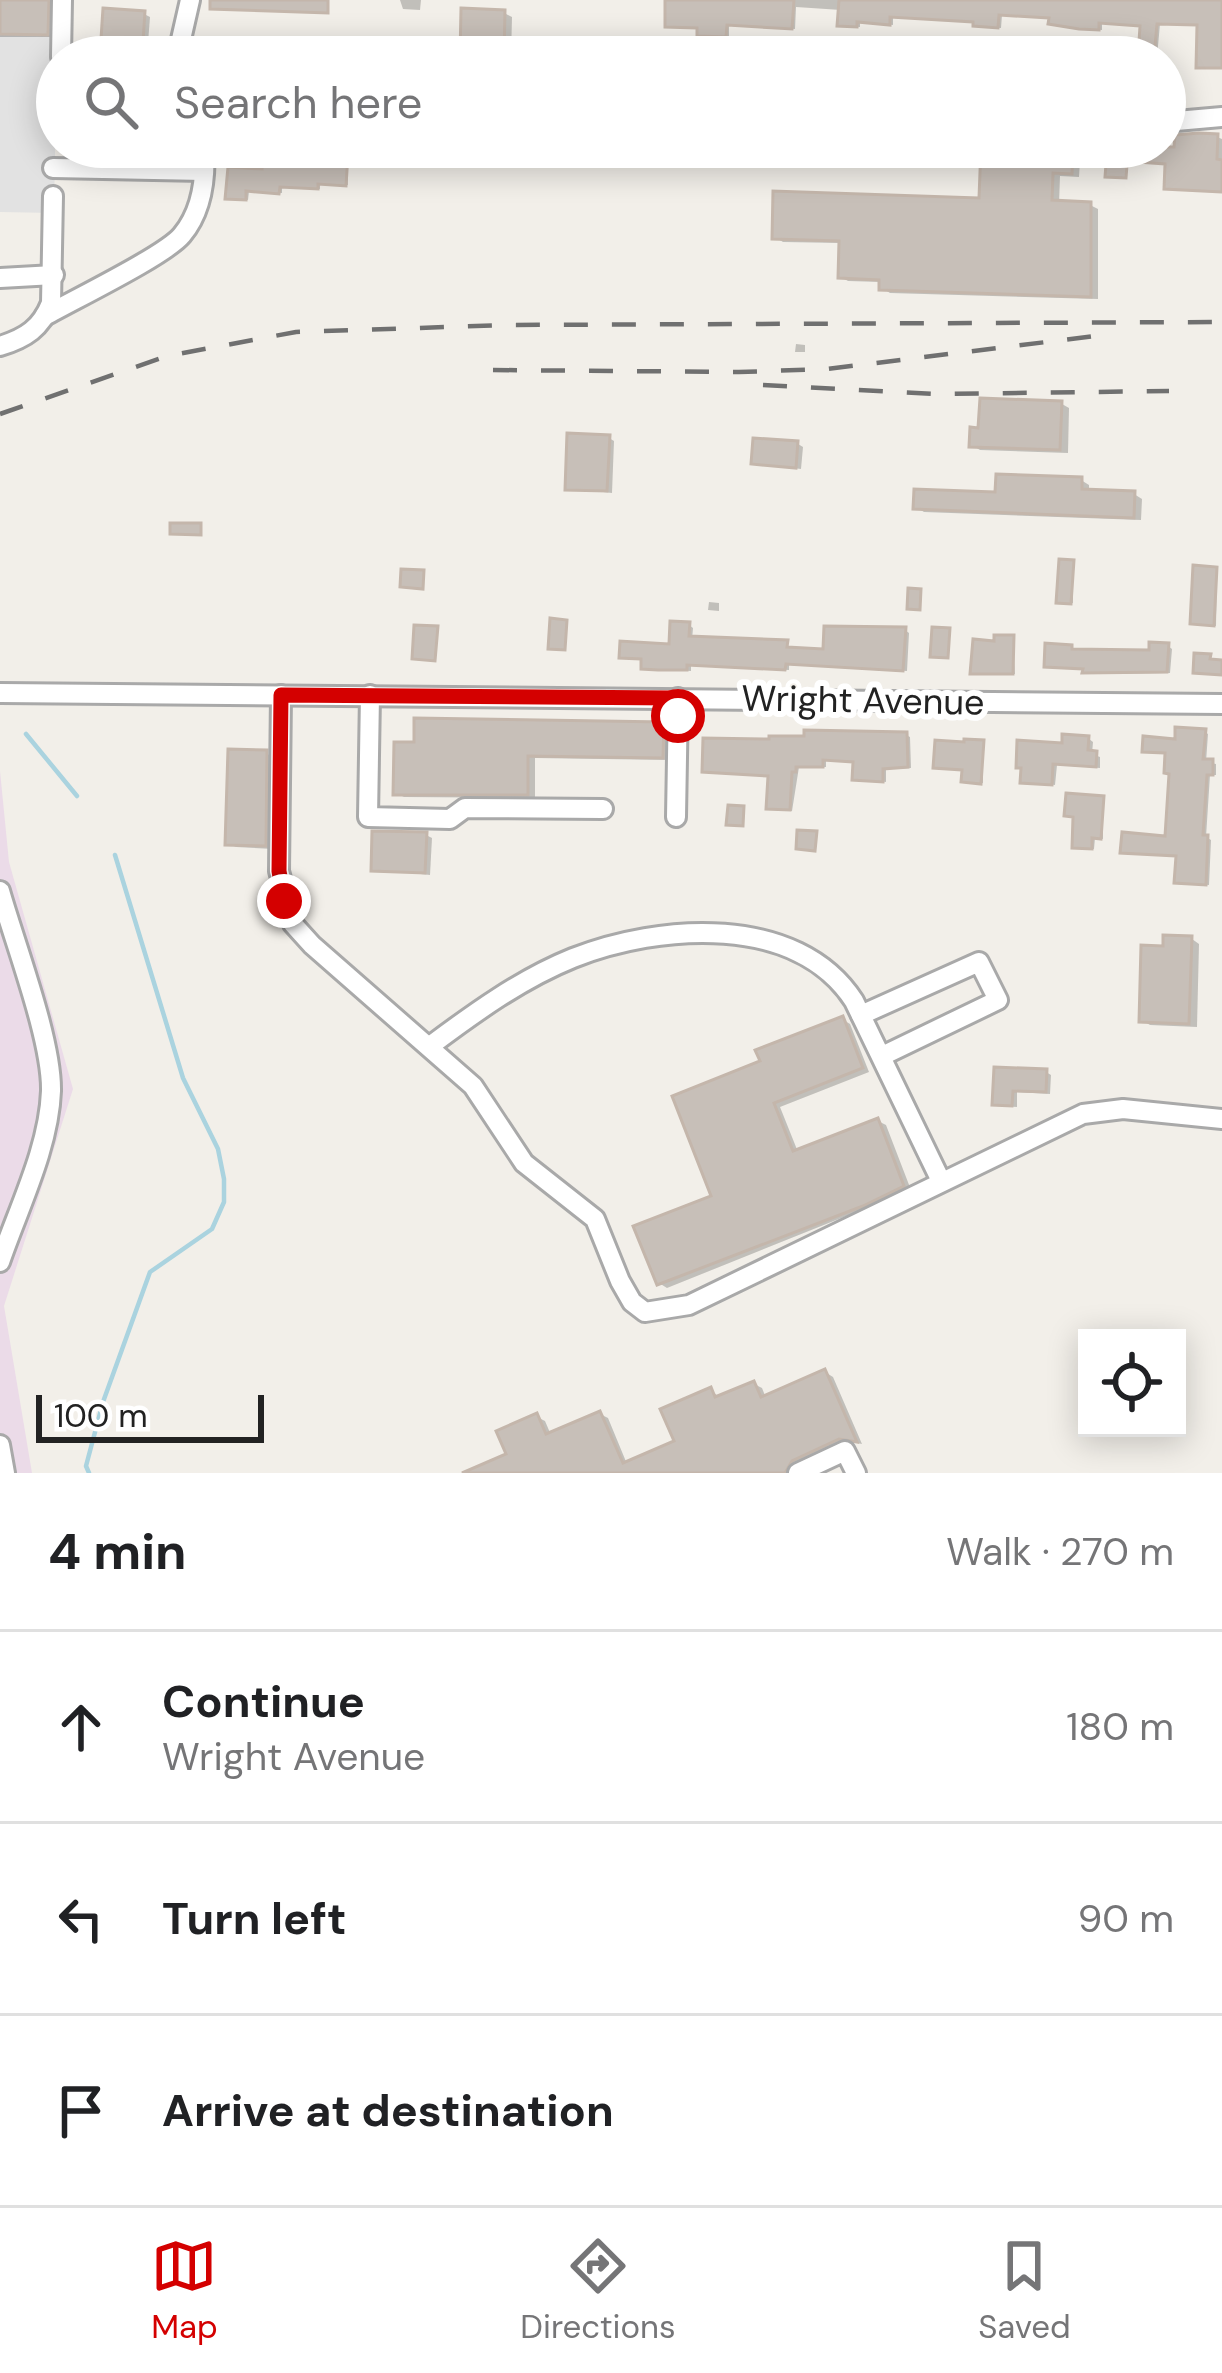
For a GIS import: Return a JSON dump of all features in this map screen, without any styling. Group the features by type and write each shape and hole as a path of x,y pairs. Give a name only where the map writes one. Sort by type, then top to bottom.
{"street":[{"path":"61,36 62,0"},
{"path":"182,36 190,0"},
{"path":"1186,120 1222,117"},
{"path":"0,346 30,334 45,316 179,239 196,213 204,171 53,169"},
{"path":"45,316 54,275 53,196"},
{"path":"0,278 54,275"},
{"name":"Wright Avenue","path":"0,693 1222,704"},
{"path":"281,695 279,871 292,924 473,1086 524,1163 595,1219 620,1281 632,1302 645,1312 688,1305 1083,1114 1100,1110 1222,1119"},
{"path":"370,695 368,818 450,819 465,808 604,809"},
{"path":"676,817 678,698"},
{"path":"0,891 10,962 46,1054 51,1093 40,1146 0,1262"},
{"path":"430,1046 486,1005 572,959 665,934 745,937 792,948 839,976 941,1180"},
{"path":"861,1015 979,962 998,1000 882,1056"},
{"path":"0,1445 5,1473"},
{"path":"798,1473 845,1451 856,1473"}],"shaded area":[{"path":"0,34 57,35 36,36 36,168 55,168 54,213 0,212"},
{"path":"0,771 9,862 73,1089 4,1306 32,1473 0,1473"}],"building":[{"path":"0,0 49,0 48,35 0,34"},
{"path":"210,0 328,0 328,13 210,9"},
{"path":"665,0 794,0 792,29 727,25 726,36 697,36 697,28 665,27"},
{"path":"839,0 1222,0 1222,68 1196,68 1197,25 1157,24 1156,36 1139,36 1140,26 1099,23 1099,30 1079,29 1048,24 1049,18 999,15 998,28 890,17 890,25 857,22 857,27 837,26"},
{"path":"103,8 145,11 143,36 101,36"},
{"path":"461,8 505,10 504,36 460,36"},
{"path":"1186,134 1218,134 1222,192 1164,189 1165,168 1186,168"},
{"path":"228,168 347,168 346,186 280,187 279,194 246,191 246,200 225,199"},
{"path":"980,168 1072,168 1072,174 1053,173 1052,200 1091,202 1091,297 879,290 879,280 838,278 839,241 772,239 773,191 979,198"},
{"path":"1106,168 1127,168 1126,178 1105,177"},
{"path":"980,398 1062,401 1060,450 969,447 970,427 978,428"},
{"path":"567,433 610,435 607,491 565,490"},
{"path":"753,438 798,441 796,468 751,464"},
{"path":"996,474 1082,477 1082,489 1135,491 1134,518 913,509 914,489 995,492"},
{"path":"170,523 201,523 201,535 170,534"},
{"path":"1059,559 1074,560 1071,604 1056,603"},
{"path":"1193,565 1217,567 1214,626 1190,624"},
{"path":"401,569 424,570 423,589 400,587"},
{"path":"908,588 921,589 920,610 907,609"},
{"path":"550,618 567,620 565,650 548,649"},
{"path":"670,621 690,622 689,636 788,640 787,647 823,649 824,626 906,627 903,671 786,664 785,670 687,665 687,670 658,670 641,669 641,659 619,658 620,641 669,644"},
{"path":"414,625 438,626 435,661 412,659"},
{"path":"932,627 950,628 948,658 930,657"},
{"path":"994,635 1014,635 1013,674 970,674 973,639 994,641"},
{"path":"1149,642 1169,643 1167,672 1082,673 1083,669 1044,667 1045,643 1072,645 1072,649 1149,650"},
{"path":"1194,653 1222,660 1222,675 1193,673"},
{"path":"414,718 664,722 663,758 528,756 528,795 393,795 394,742 414,742"},
{"path":"1175,727 1206,729 1203,759 1213,759 1213,775 1207,775 1203,835 1208,835 1206,885 1174,883 1176,856 1120,853 1122,832 1165,836 1169,774 1164,773 1165,753 1142,752 1143,736 1175,739"},
{"path":"804,730 907,732 908,767 883,769 883,782 852,780 853,762 823,760 823,767 796,767 790,810 766,809 768,776 702,772 703,738 769,739 804,736"},
{"path":"1062,734 1089,736 1088,750 1097,751 1096,767 1053,764 1052,785 1020,783 1017,740 1062,743"},
{"path":"935,740 984,740 981,784 961,782 962,770 933,768"},
{"path":"228,749 267,750 266,846 225,845"},
{"path":"1066,793 1104,796 1101,839 1092,838 1092,849 1072,848 1073,817 1064,816"},
{"path":"728,805 744,806 743,826 726,825"},
{"path":"797,830 817,831 815,851 796,849"},
{"path":"372,831 427,832 425,873 371,871"},
{"path":"1163,935 1192,936 1189,1024 1139,1022 1141,945 1163,946"},
{"path":"843,1016 863,1068 774,1103 793,1151 878,1118 904,1186 657,1285 633,1226 711,1196 672,1096 760,1061 755,1050"},
{"path":"994,1067 1047,1069 1046,1092 1013,1091 1012,1106 992,1105"},
{"path":"825,1369 857,1442 839,1439 792,1461 785,1473 462,1473 506,1454 496,1431 537,1413 546,1434 600,1411 623,1463 674,1441 660,1409 711,1387 715,1397 754,1381 761,1397"}],"waterway":[{"path":"26,734 77,796"},
{"path":"89,1473 86,1466 103,1402 150,1272 212,1229 224,1202 218,1149 183,1078 115,855"}],"railway":[{"path":"0,414 167,356 296,332 508,325 1222,322"},
{"path":"493,370 827,369 1095,336"},
{"path":"763,385 936,394 1169,391"}],"route":[{"path":"284,901 279,871 281,695 678,698 678,716"}]}
